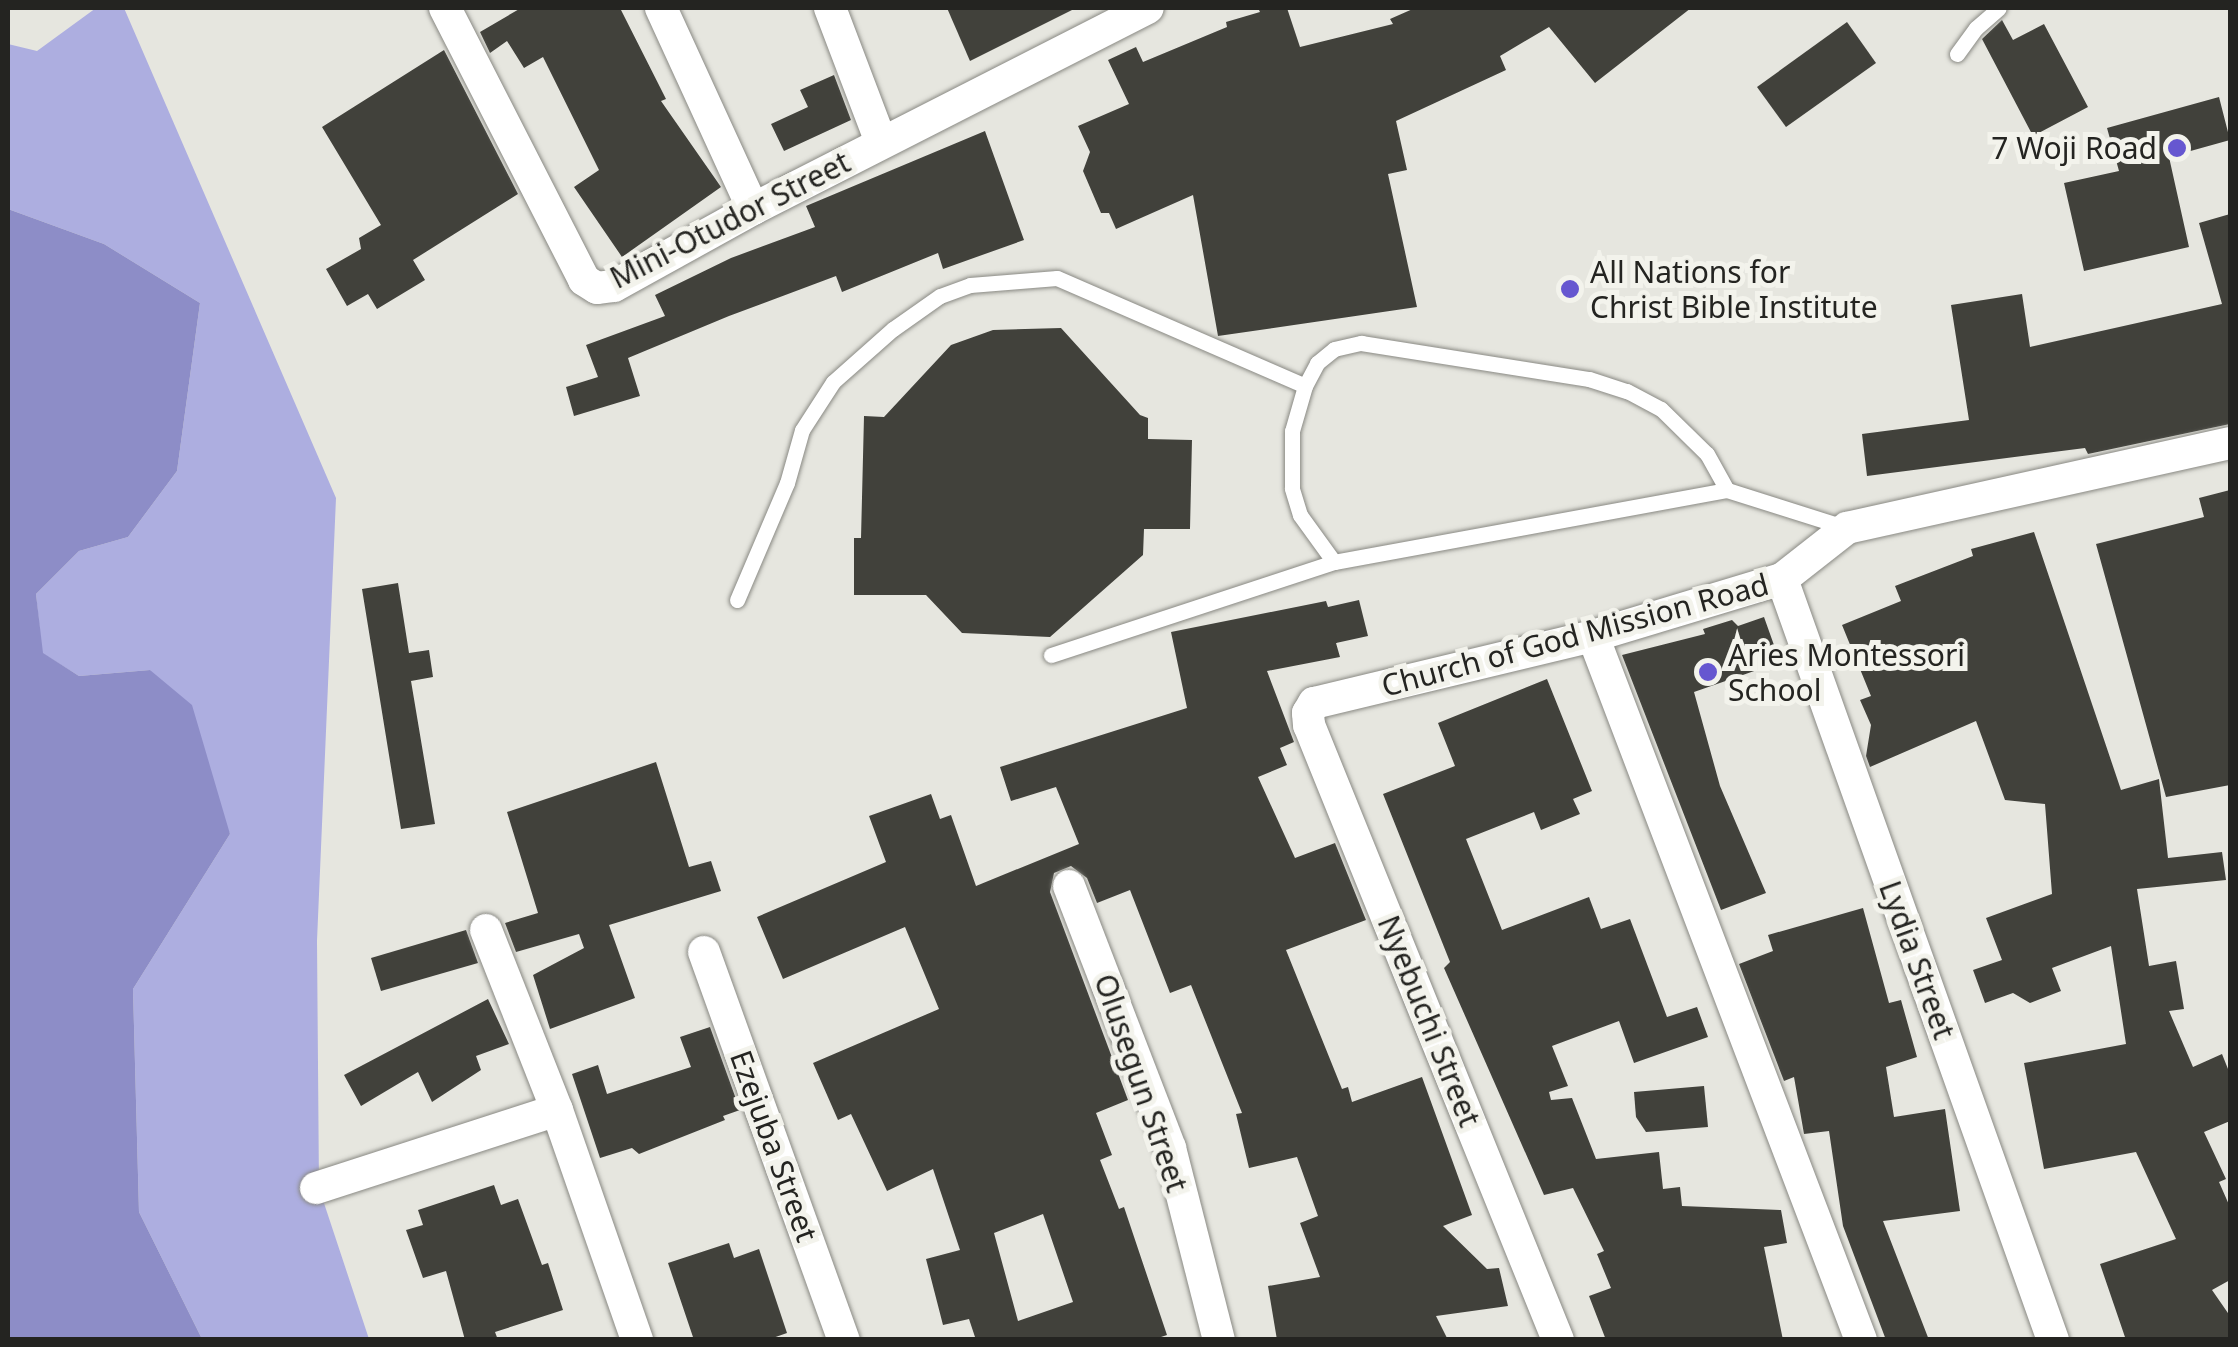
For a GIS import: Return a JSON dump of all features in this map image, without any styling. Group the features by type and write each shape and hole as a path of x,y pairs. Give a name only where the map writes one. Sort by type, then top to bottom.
{"street":[{"name":"Mini-Otudor Street","path":"445,8 584,280 596,288 614,286 753,208 1148,8"},
{"path":"661,8 753,208"},
{"path":"830,8 881,142"},
{"name":"Church of God Mission Road","path":"1314,703 1593,636 1782,580 1847,528 2230,443"},
{"name":"Lydia Street","path":"1782,580 2052,1340"},
{"path":"1593,636 1861,1340"},
{"name":"Nyebuchi Street","path":"1314,703 1308,713 1308,725 1558,1340"},
{"name":"Olusegun Street","path":"1069,886 1170,1148 1219,1340"},
{"path":"486,930 557,1110 637,1340"},
{"name":"Ezejuba Street","path":"704,952 844,1340"},
{"path":"316,1188 557,1110"}],"lane":[{"path":"1958,54 1976,28 1999,8"},
{"path":"737,600 787,483 802,430 833,382 893,329 940,296 984,282 1057,278 1304,386"},
{"path":"1334,562 1300,515 1292,488 1292,431 1304,386 1317,363 1334,350 1362,343 1589,378 1627,390 1660,409 1706,454 1726,490"},
{"path":"1051,655 1334,562 1726,490 1847,528"}],"shaded area":[{"path":"96,8 124,8 336,498 317,941 319,1188 369,1339 202,1339 139,1212 133,989 230,834 150,670 79,676 42,653 36,594 79,551 128,537 177,471 200,303 104,244 8,209 8,44 37,51"},
{"path":"8,209 104,244 200,303 177,471 128,537 79,551 36,594 43,653 79,676 150,670 192,705 230,834 133,989 139,1212 202,1339 8,1339"}],"building":[{"path":"521,8 620,8 666,99 661,101 721,187 622,257 574,187 599,170 543,57 524,68 507,41 490,53 480,32"},
{"path":"947,8 1076,8 970,61"},
{"path":"1258,8 1287,8 1300,47 1393,24 1390,19 1415,8 1691,8 1595,83 1549,27 1500,56 1506,70 1396,121 1407,170 1388,174 1417,307 1218,336 1193,195 1116,229 1109,213 1101,213 1083,171 1090,152 1078,126 1129,104 1108,60 1136,47 1143,62 1227,27 1226,22 1260,12"},
{"path":"2002,20 2013,40 2044,24 2088,107 2033,136 1982,39"},
{"path":"1847,22 1876,63 1786,127 1757,87"},
{"path":"444,50 518,194 413,260 425,280 377,309 368,294 347,306 326,269 361,249 359,238 381,225 322,127"},
{"path":"834,75 851,120 784,151 771,124 808,107 800,90"},
{"path":"2219,97 2230,140 2169,157 2189,247 2084,271 2064,183 2119,171 2107,128"},
{"path":"985,131 1024,240 943,269 938,253 842,292 836,276 729,316 628,358 640,396 574,416 566,387 598,377 586,345 665,316 655,295 731,258 815,227 806,206"},
{"path":"2230,214 2230,424 2088,454 2085,448 1867,476 1862,434 1969,420 1951,305 2022,294 2030,347 2222,304 2199,223"},
{"path":"1061,328 1140,415 1148,418 1148,439 1192,440 1190,529 1144,529 1143,555 1050,637 962,633 926,595 854,595 854,538 861,538 864,416 884,417 951,345 993,330"},
{"path":"2230,490 2230,785 2166,797 2096,544 2204,517 2199,498"},
{"path":"2034,532 2121,790 2159,779 2168,858 2222,852 2226,880 2137,889 2149,966 2176,961 2184,1009 2169,1011 2193,1067 2222,1054 2230,1074 2230,1121 2204,1132 2226,1179 2219,1182 2230,1207 2230,1280 2212,1290 2230,1316 2230,1340 2126,1340 2100,1264 2176,1239 2136,1152 2044,1169 2024,1063 2126,1044 2111,946 2052,968 2061,991 2030,1003 2013,993 1985,1003 1973,970 2002,960 1986,918 2052,894 2045,804 2005,800 1976,721 1870,767 1866,756 1871,725 1860,700 1871,696 1842,625 1901,601 1895,586 1973,556 1971,549"},
{"path":"398,583 409,653 429,650 433,677 411,681 435,824 401,829 362,589"},
{"path":"1359,600 1368,636 1336,643 1340,657 1267,671 1294,742 1280,748 1287,765 1258,777 1295,858 1335,843 1366,920 1286,950 1342,1089 1348,1087 1352,1102 1422,1077 1472,1215 1443,1226 1487,1269 1499,1268 1508,1306 1436,1316 1448,1340 1277,1340 1268,1286 1320,1277 1300,1223 1318,1216 1297,1157 1249,1168 1236,1114 1242,1113 1191,985 1170,993 1130,890 1097,903 1087,878 1071,866 1054,873 1050,892 1128,1100 1096,1113 1112,1155 1100,1160 1119,1209 1124,1207 1167,1335 1152,1340 976,1340 969,1319 943,1325 926,1259 960,1250 933,1169 887,1191 851,1114 838,1120 813,1063 939,1009 905,927 783,979 757,917 886,862 869,816 931,794 940,819 951,815 976,886 1079,844 1056,787 1011,801 1000,767 1187,708 1171,632 1326,601 1328,607","holes":["1043,1214 1073,1302 1018,1321 994,1233"]},
{"path":"1764,617 1780,662 1694,692 1720,786 1766,893 1721,910 1622,655 1705,634 1703,629 1732,620 1738,626"},
{"path":"1547,679 1592,791 1573,799 1580,814 1541,830 1534,812 1466,839 1502,930 1589,897 1601,929 1630,919 1667,1017 1697,1007 1708,1037 1634,1063 1619,1021 1552,1046 1568,1086 1549,1092 1551,1100 1572,1098 1596,1159 1659,1152 1663,1189 1680,1187 1682,1206 1781,1210 1787,1243 1764,1247 1783,1340 1606,1340 1589,1296 1611,1288 1597,1254 1604,1251 1573,1188 1544,1195 1444,968 1450,962 1383,794 1455,766 1438,723"},
{"path":"656,762 689,867 711,861 721,891 609,925 635,998 550,1029 533,975 584,948 579,934 516,952 505,923 538,913 507,812"},
{"path":"1863,908 1889,1003 1901,1000 1917,1057 1886,1067 1894,1117 1945,1109 1960,1211 1883,1221 1929,1340 1886,1340 1843,1226 1829,1131 1804,1134 1794,1077 1784,1081 1739,964 1773,951 1768,935"},
{"path":"466,930 478,963 381,991 371,958"},
{"path":"488,999 509,1044 476,1056 481,1070 432,1102 418,1072 361,1106 344,1075"},
{"path":"710,1027 740,1110 723,1116 725,1120 639,1154 632,1148 600,1158 572,1074 598,1065 607,1094 691,1067 680,1037"},
{"path":"1704,1086 1708,1127 1646,1132 1636,1117 1634,1092"},
{"path":"494,1185 501,1205 518,1199 542,1265 548,1263 563,1310 495,1332 498,1340 465,1340 446,1271 423,1278 406,1230 423,1225 418,1210"},
{"path":"729,1243 734,1258 759,1249 787,1333 767,1340 694,1340 668,1263"}],"place":[{"name":"7 Woji Road","path":"2177,148"},
{"name":"All Nations for Christ Bible Institute","path":"1570,289"},
{"name":"Aries Montessori School","path":"1708,672"}]}
